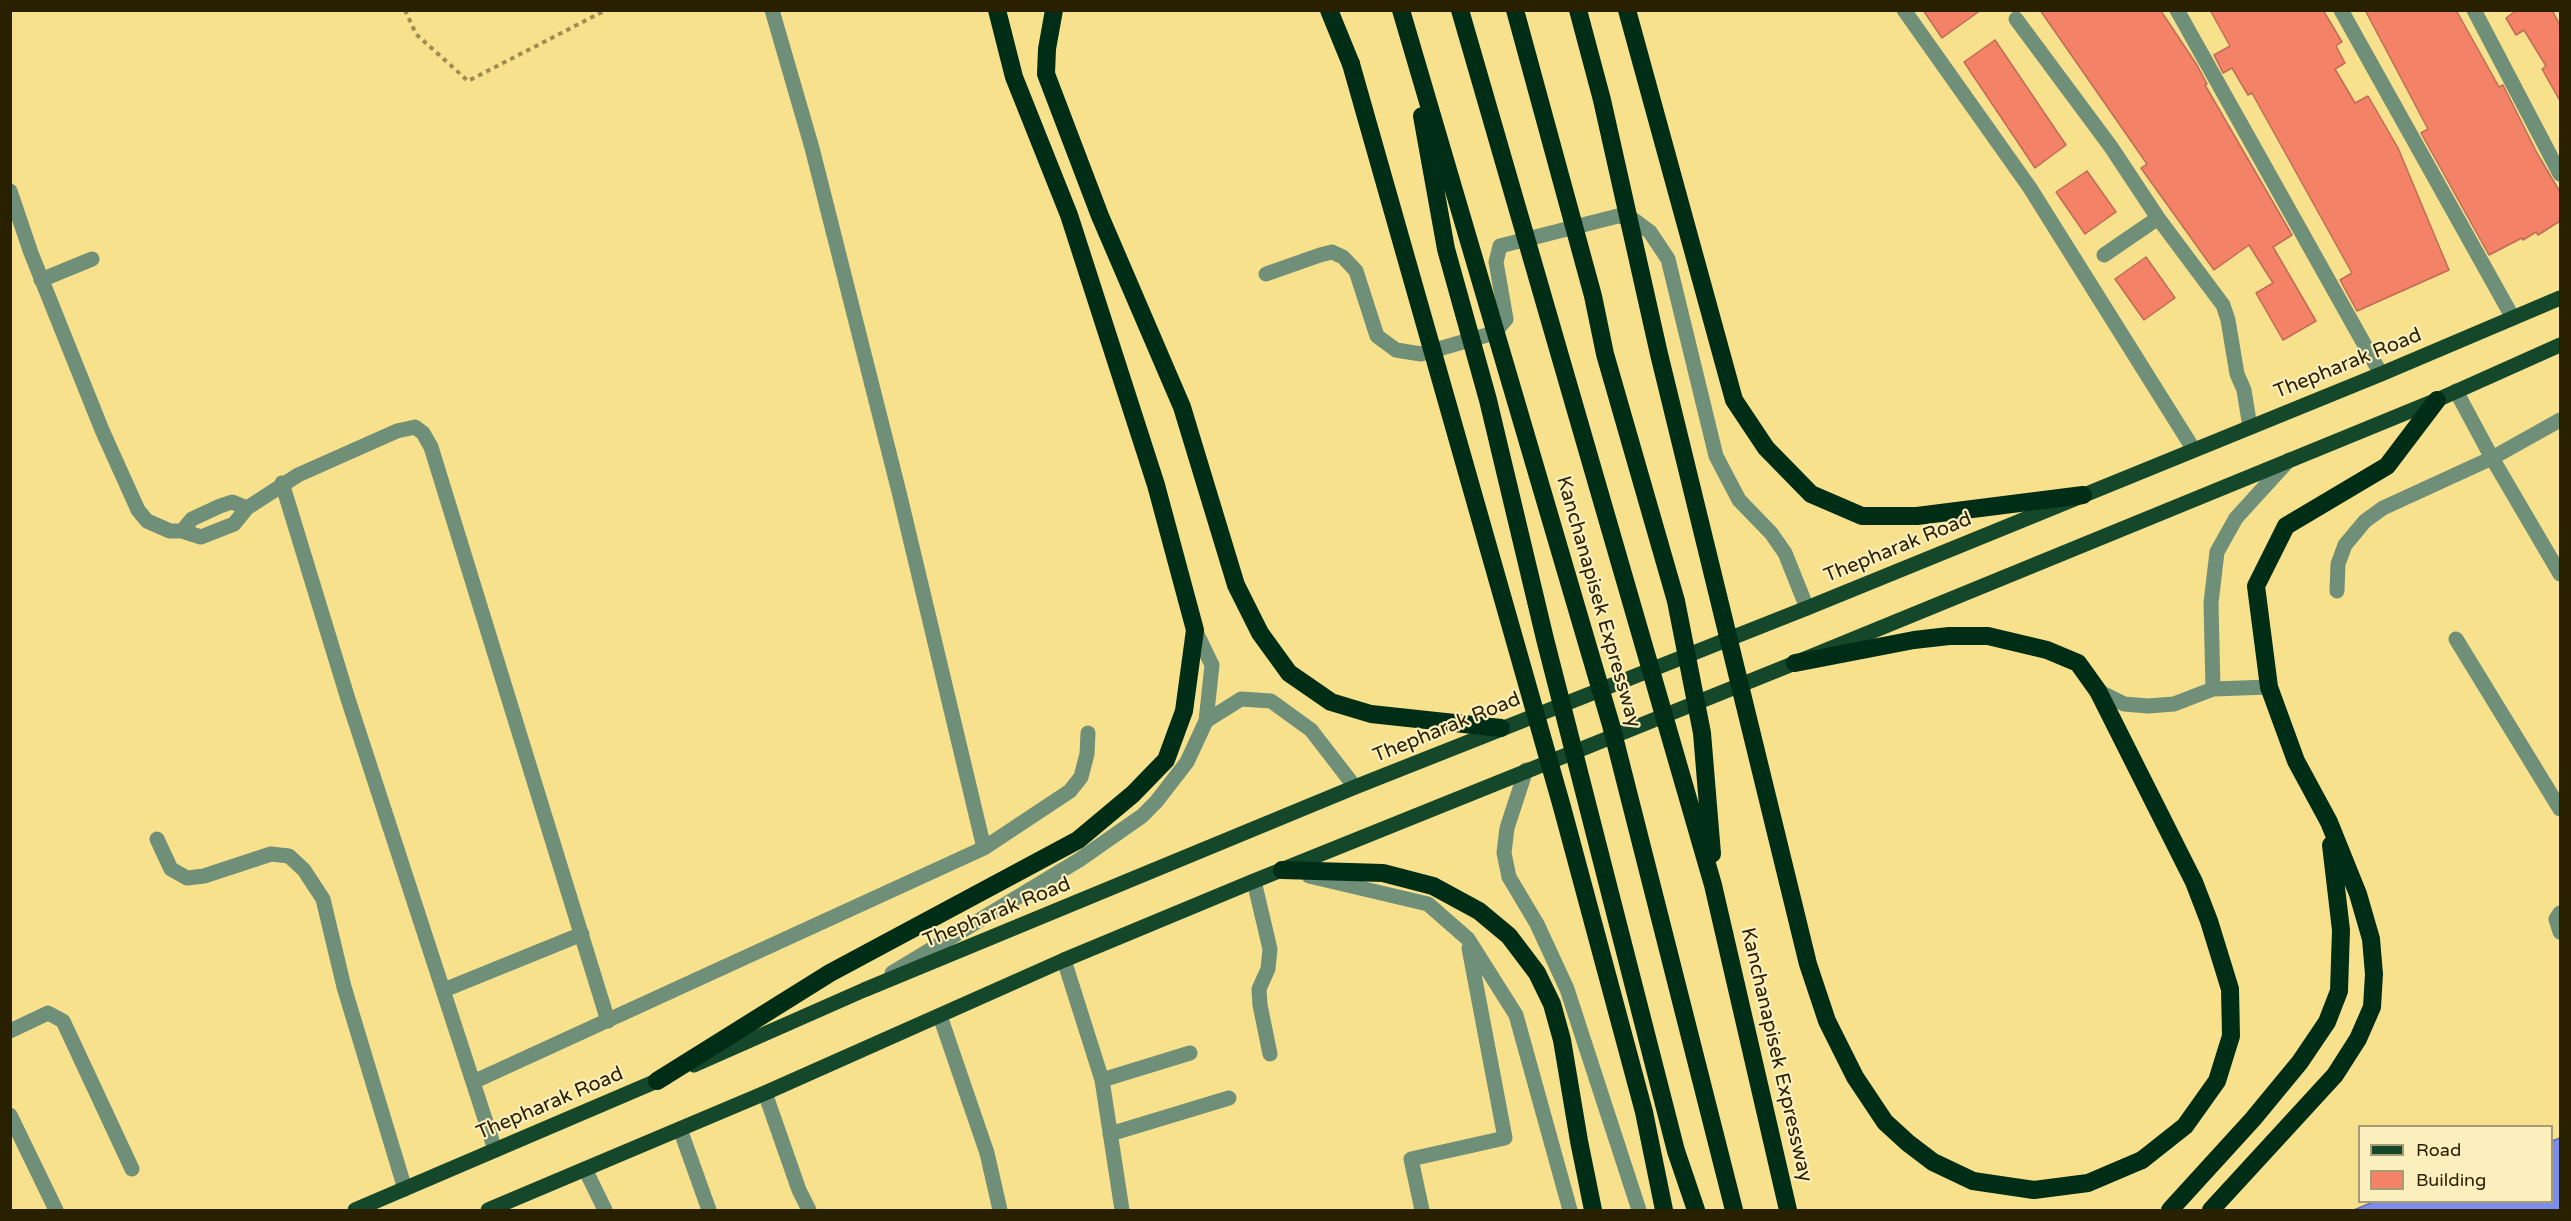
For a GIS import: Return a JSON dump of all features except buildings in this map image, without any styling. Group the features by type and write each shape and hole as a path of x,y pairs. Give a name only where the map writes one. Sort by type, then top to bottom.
{"highway":[{"path":"657,1081 830,973 1078,840 1133,794 1166,760 1184,711 1195,630 1156,485 1073,226 1014,77 997,10"},
{"path":"1054,10 1047,49 1046,74 1096,205 1182,407 1236,585 1260,633 1289,674 1331,702 1371,714 1501,728"},
{"path":"1329,10 1351,64 1562,807 1644,1112 1664,1210"},
{"name":"Kanchanapisek Expressway","path":"1401,10 1611,725 1734,1210"},
{"name":"Kanchanapisek Expressway","path":"1460,10 1713,885 1788,1210"},
{"path":"1515,10 1593,296 1605,354 1676,601 1702,733 1713,885"},
{"path":"1578,10 1602,100 1659,354 1808,964 1827,1021 1855,1077 1885,1122 1933,1162 1973,1181 2034,1190 2088,1183 2142,1160 2185,1126 2217,1081 2231,1036 2230,989 2194,882 2098,691 2078,663 2047,650 1988,636 1949,636 1914,640 1796,663"},
{"path":"1627,10 1734,400 1766,448 1811,494 1862,516 1917,516 2083,495"},
{"path":"1407,30 1446,249 1488,400 1545,639 1673,1140 1696,1210"},
{"path":"2211,1210 2286,1132 2335,1075 2358,1039 2372,1007 2374,975 2371,939 2358,894 2329,822 2296,761 2270,687 2256,586 2286,526 2387,466 2436,399"},
{"path":"2170,1210 2253,1119 2300,1062 2327,1022 2339,991 2341,930 2329,822"},
{"path":"1282,870 1383,873 1433,886 1479,911 1509,936 1537,973 1552,1005 1562,1040 1593,1210"}],"main road":[{"name":"Thepharak Road","path":"355,1210 864,990 1355,787 1807,608 2381,374 2560,298"},
{"path":"488,1210 765,1093 1064,960 1526,770 1796,663 2456,391 2560,345"}],"street":[{"path":"772,10 812,148 873,389 984,848"},
{"path":"1904,10 2030,188 2194,450"},
{"path":"2177,10 2381,374"},
{"path":"2341,10 2513,318"},
{"path":"2474,10 2560,174"},
{"path":"2016,20 2111,147 2158,218 2223,305 2237,374 2244,390 2250,427"},
{"path":"10,190 41,280 138,510 147,521 160,529 182,531 201,537 234,524 247,508 282,483 398,431 415,427 423,432 431,447 608,1021"},
{"path":"1266,274 1332,252 1343,257 1356,271 1377,336 1396,350 1421,354 1494,333 1506,319 1496,262 1500,246 1618,216 1634,220 1650,232 1668,259 1716,456 1738,500 1771,533 1785,553 1807,608"},
{"path":"2104,255 2158,218"},
{"path":"41,280 92,260"},
{"path":"2456,391 2492,458 2560,574"},
{"path":"2337,591 2338,564 2345,545 2365,521 2384,508 2492,458 2560,420"},
{"path":"2213,689 2211,603 2217,552 2236,518 2289,460"},
{"path":"282,483 348,699 495,1150"},
{"path":"182,531 192,519 220,506 232,502 247,508"},
{"path":"864,990 1079,861 1142,816 1156,802 1188,762 1206,721 1212,665 1195,630"},
{"path":"2456,639 2560,809"},
{"path":"2098,691 2124,704 2148,706 2174,704 2213,689 2270,687"},
{"path":"1206,721 1241,699 1270,701 1311,730 1355,787"},
{"path":"473,1082 984,848 1070,791 1081,777 1087,754 1088,733"},
{"path":"1526,770 1507,828 1504,853 1509,877 1537,924 1567,988 1639,1210"},
{"path":"157,839 171,869 187,878 204,876 271,854 289,856 304,870 322,899 344,987 405,1189"},
{"path":"1282,870 1428,904 1468,939 1516,1015 1570,1210"},
{"path":"1254,881 1270,949 1268,969 1259,988 1260,1005 1270,1054"},
{"path":"2560,913 2556,919 2560,932"},
{"path":"444,990 582,934"},
{"path":"1422,1210 1411,1159 1505,1138 1468,939"},
{"path":"1064,960 1102,1080 1122,1210"},
{"path":"10,1031 48,1013 63,1021 132,1169"},
{"path":"940,1016 987,1153 1000,1210"},
{"path":"1102,1080 1190,1053"},
{"path":"765,1093 799,1190 809,1210"},
{"path":"1110,1134 1229,1098"},
{"path":"10,1115 56,1210"},
{"path":"680,1129 709,1210"},
{"path":"585,1169 605,1210"}],"path":[{"path":"405,10 416,34 468,81 606,10"}],"water":[{"path":"2560,1138 2560,1210 2354,1210 2371,1203 2553,1203 2553,1141"}]}
